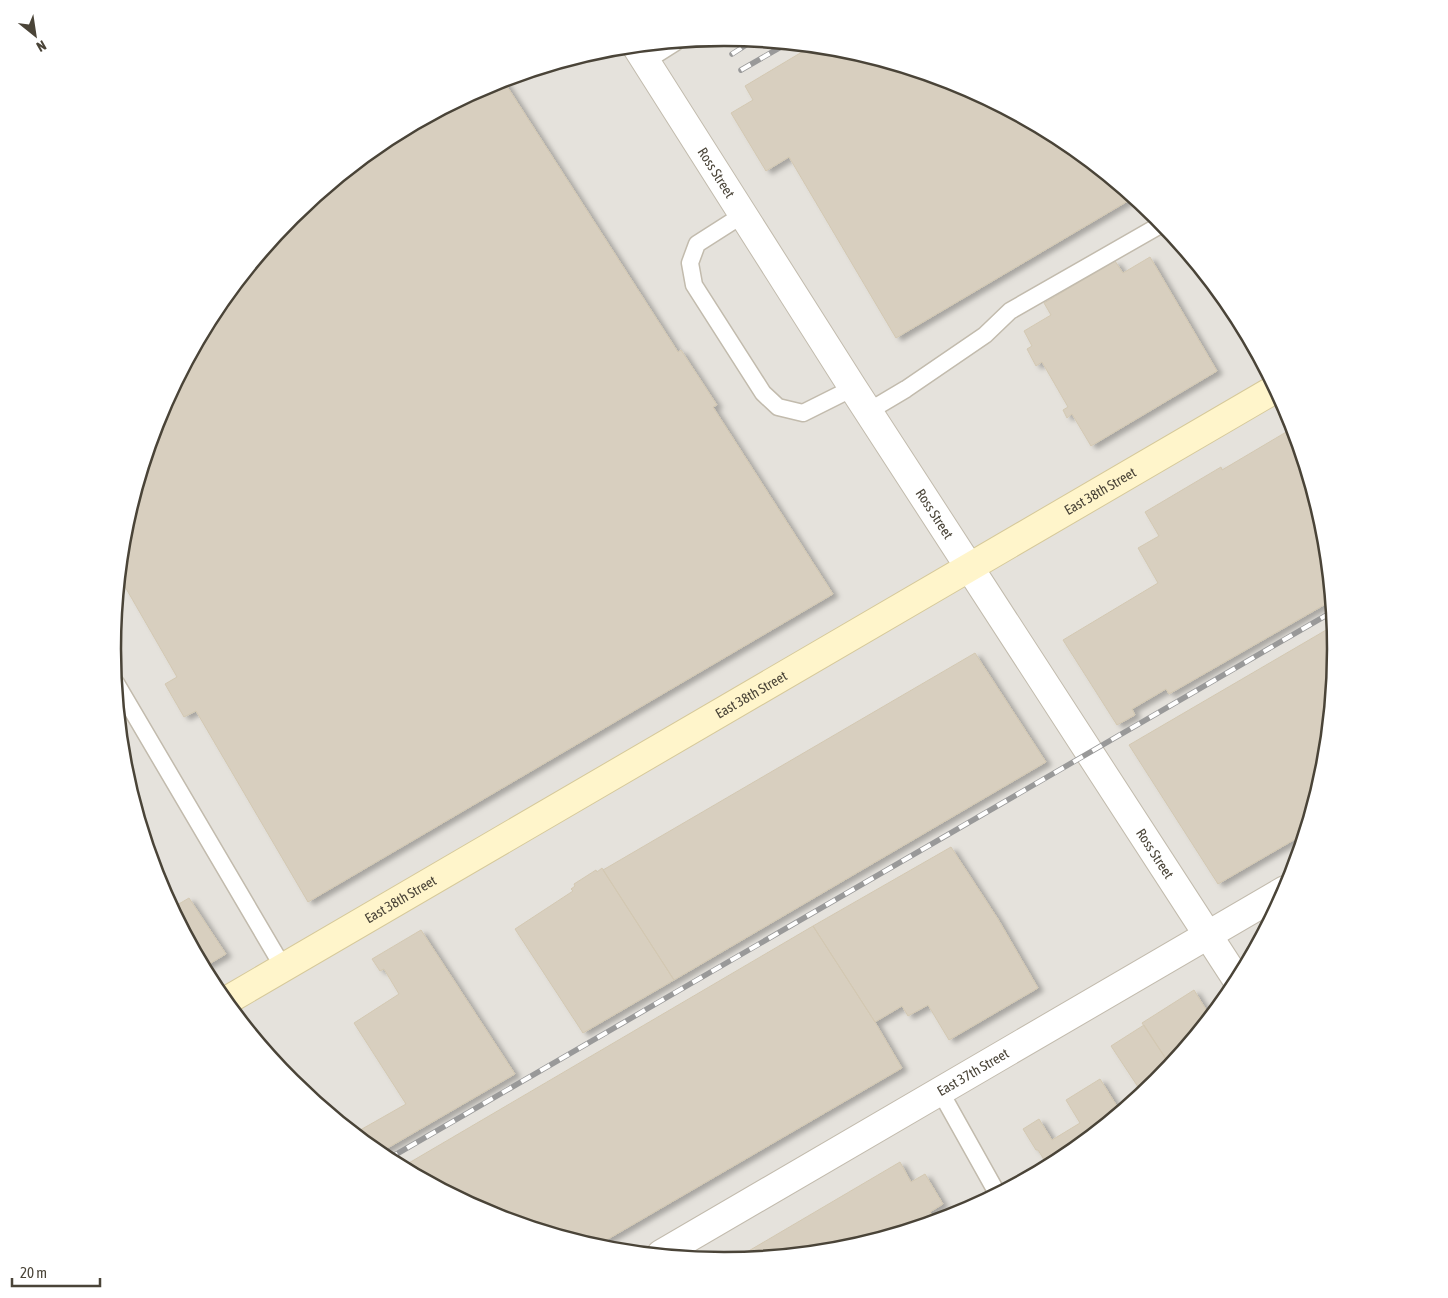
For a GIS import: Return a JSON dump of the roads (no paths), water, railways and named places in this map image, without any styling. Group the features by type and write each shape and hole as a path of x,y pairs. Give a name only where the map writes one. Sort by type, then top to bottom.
{"street":[{"name":"Ross Street","path":"641,54 853,388 1232,973"},
{"name":"East 38th Street","path":"233,997 1270,392"},
{"name":"East 37th Street","path":"670,1249 1274,897"}],"lane":[{"path":"744,214 697,244 690,263 694,285 763,393 778,407 803,413 853,388"},
{"path":"869,411 906,389 986,335 1010,311 1155,228"},
{"path":"124,696 283,968"},
{"path":"940,1091 994,1188"}],"railway":[{"path":"732,54 743,47"},
{"path":"741,70 777,49"},
{"path":"396,1154 1325,616"}]}
